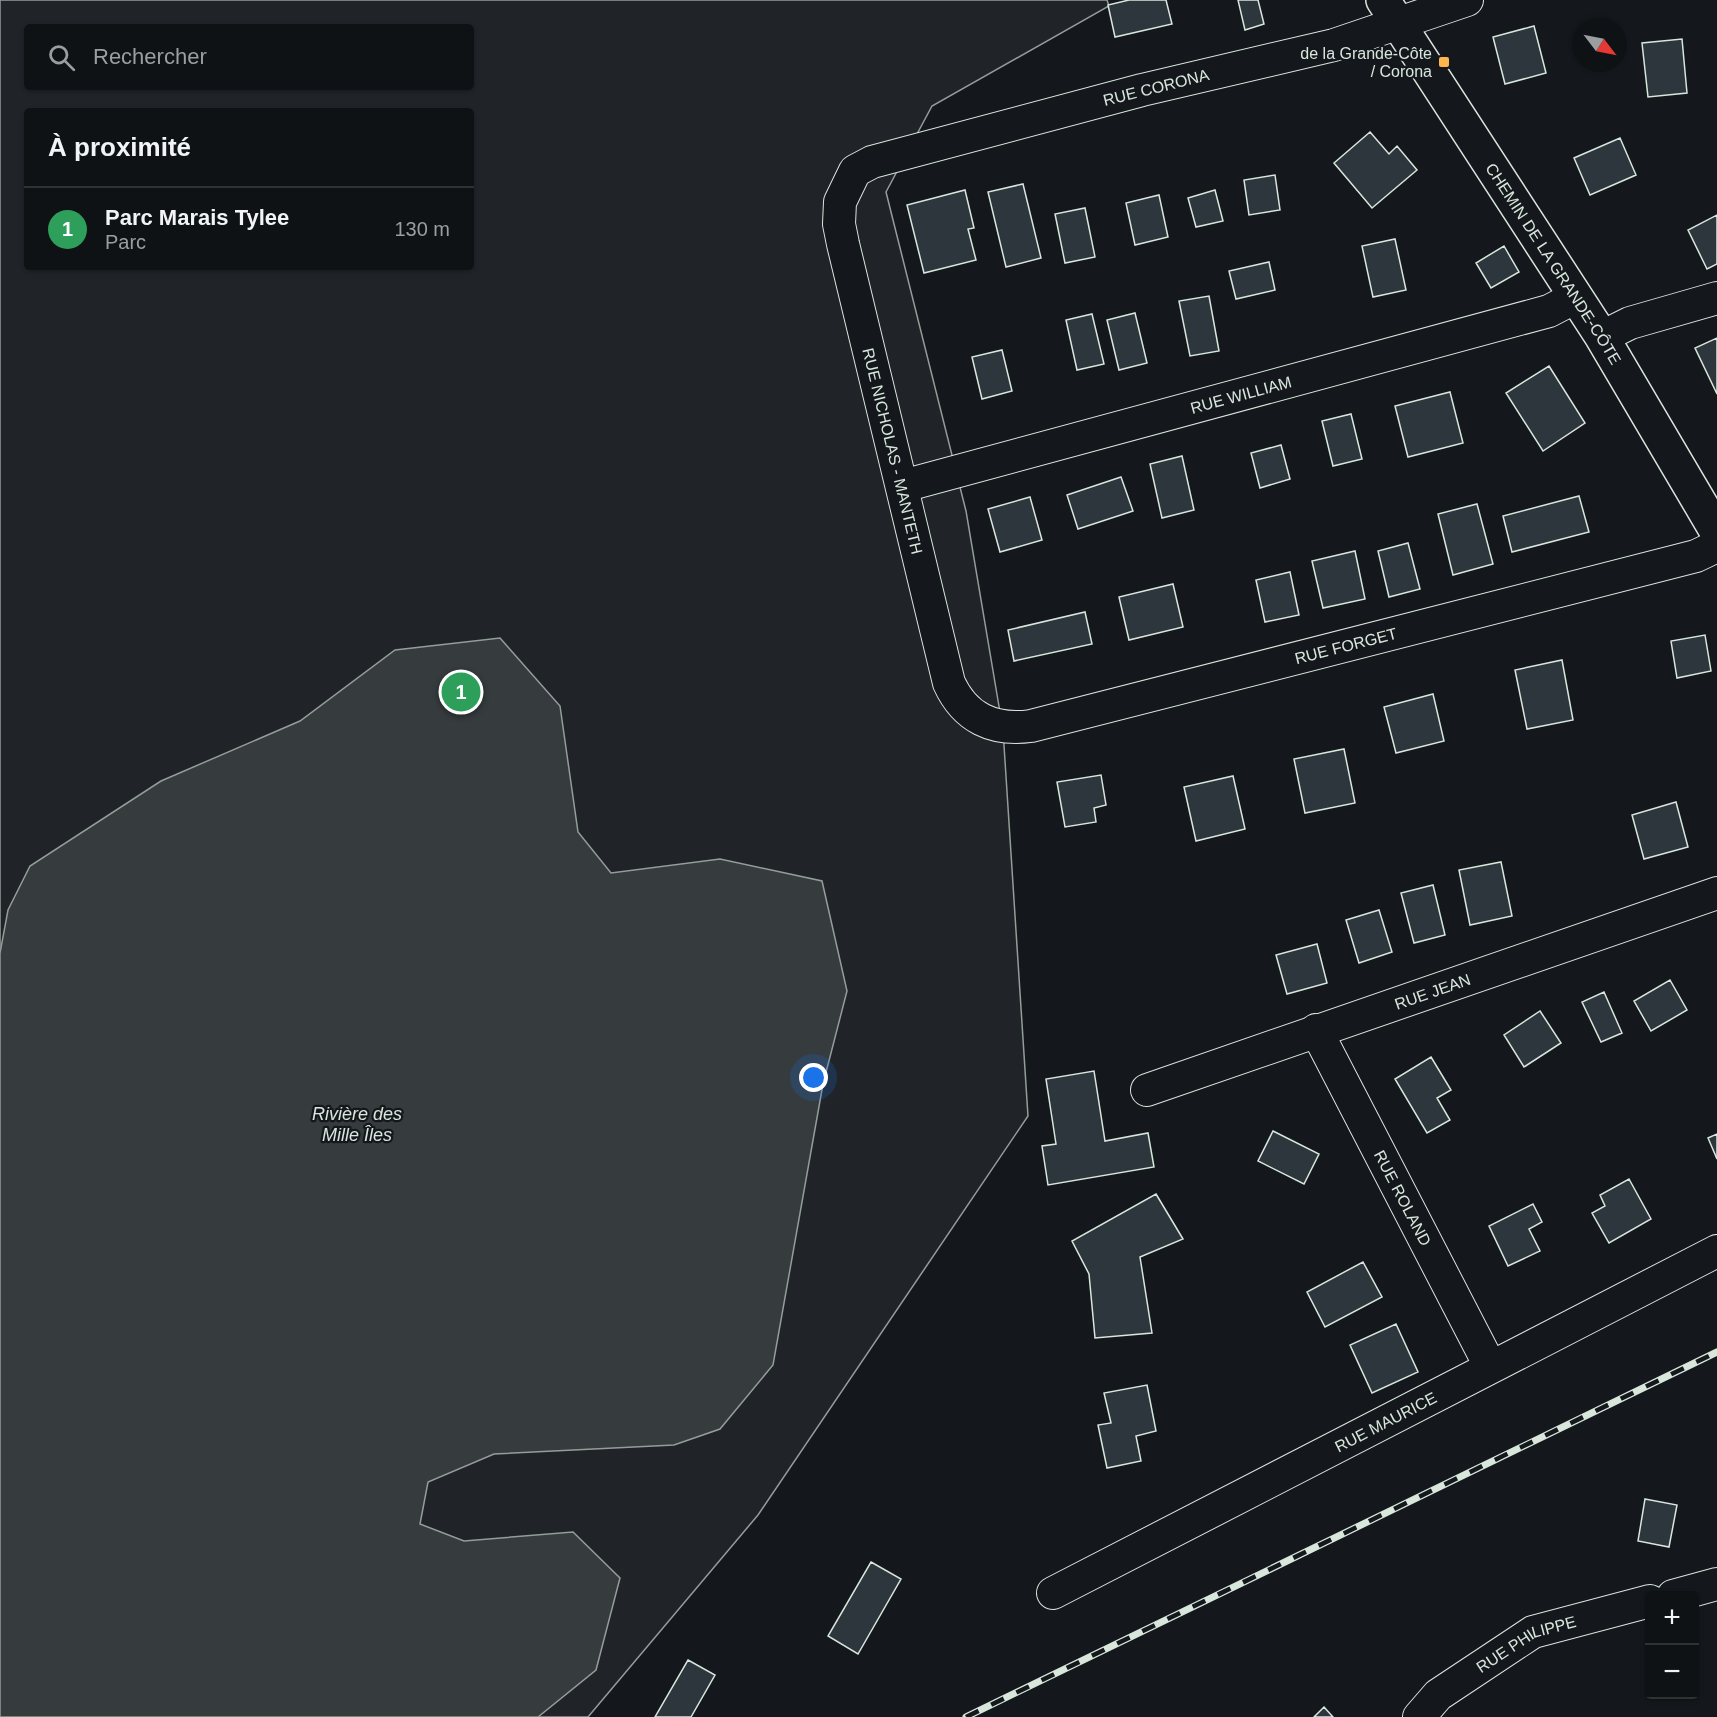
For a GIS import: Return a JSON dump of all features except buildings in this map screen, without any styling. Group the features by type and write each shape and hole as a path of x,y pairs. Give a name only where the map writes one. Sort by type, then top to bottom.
{"main road":[{"name":"CHEMIN DE LA GRANDE-CÔTE","path":"1391,11 1602,337 1717,532"}],"street":[{"name":"RUE CORONA","path":"850,179 861,166 872,162 1142,90 1334,45 1391,11 1467,0"},
{"name":"RUE NICHOLAS - MANTETH","path":"850,179 840,202 839,224 946,674 955,696 973,715"},
{"name":"RUE WILLIAM","path":"903,486 1550,311 1576,297"},
{"path":"1602,337 1630,323 1717,298"},
{"name":"RUE FORGET","path":"973,715 993,726 1006,728 1052,721 1196,682 1696,556 1717,546"},
{"name":"RUE JEAN","path":"1147,1090 1717,893"},
{"name":"RUE ROLAND","path":"1316,1030 1490,1366"},
{"name":"RUE MAURICE","path":"1053,1593 1717,1251"},
{"path":"1691,1591 1717,1584"},
{"name":"RUE PHILIPPE","path":"1419,1717 1438,1695 1533,1632 1645,1602"}],"shaded area":[{"path":"0,0 1107,0 1109,6 932,106 886,192 966,511 1003,730 1028,1116 758,1515 588,1717 344,1717 0,1123"}],"water":[{"name":"Rivière des Mille Îles","path":"500,638 560,706 578,832 611,873 720,859 822,881 847,991 823,1084 773,1365 720,1429 674,1445 494,1454 428,1482 420,1524 464,1541 573,1532 620,1578 596,1670 538,1717 0,1717 0,953 8,910 30,866 161,781 300,721 395,650"}],"railway":[{"path":"966,1717 1717,1352"}],"place":[{"name":"de la Grande-Côte / Corona","path":"1444,62"},
{"name":"Parc Marais Tylee","path":"461,692"}]}
